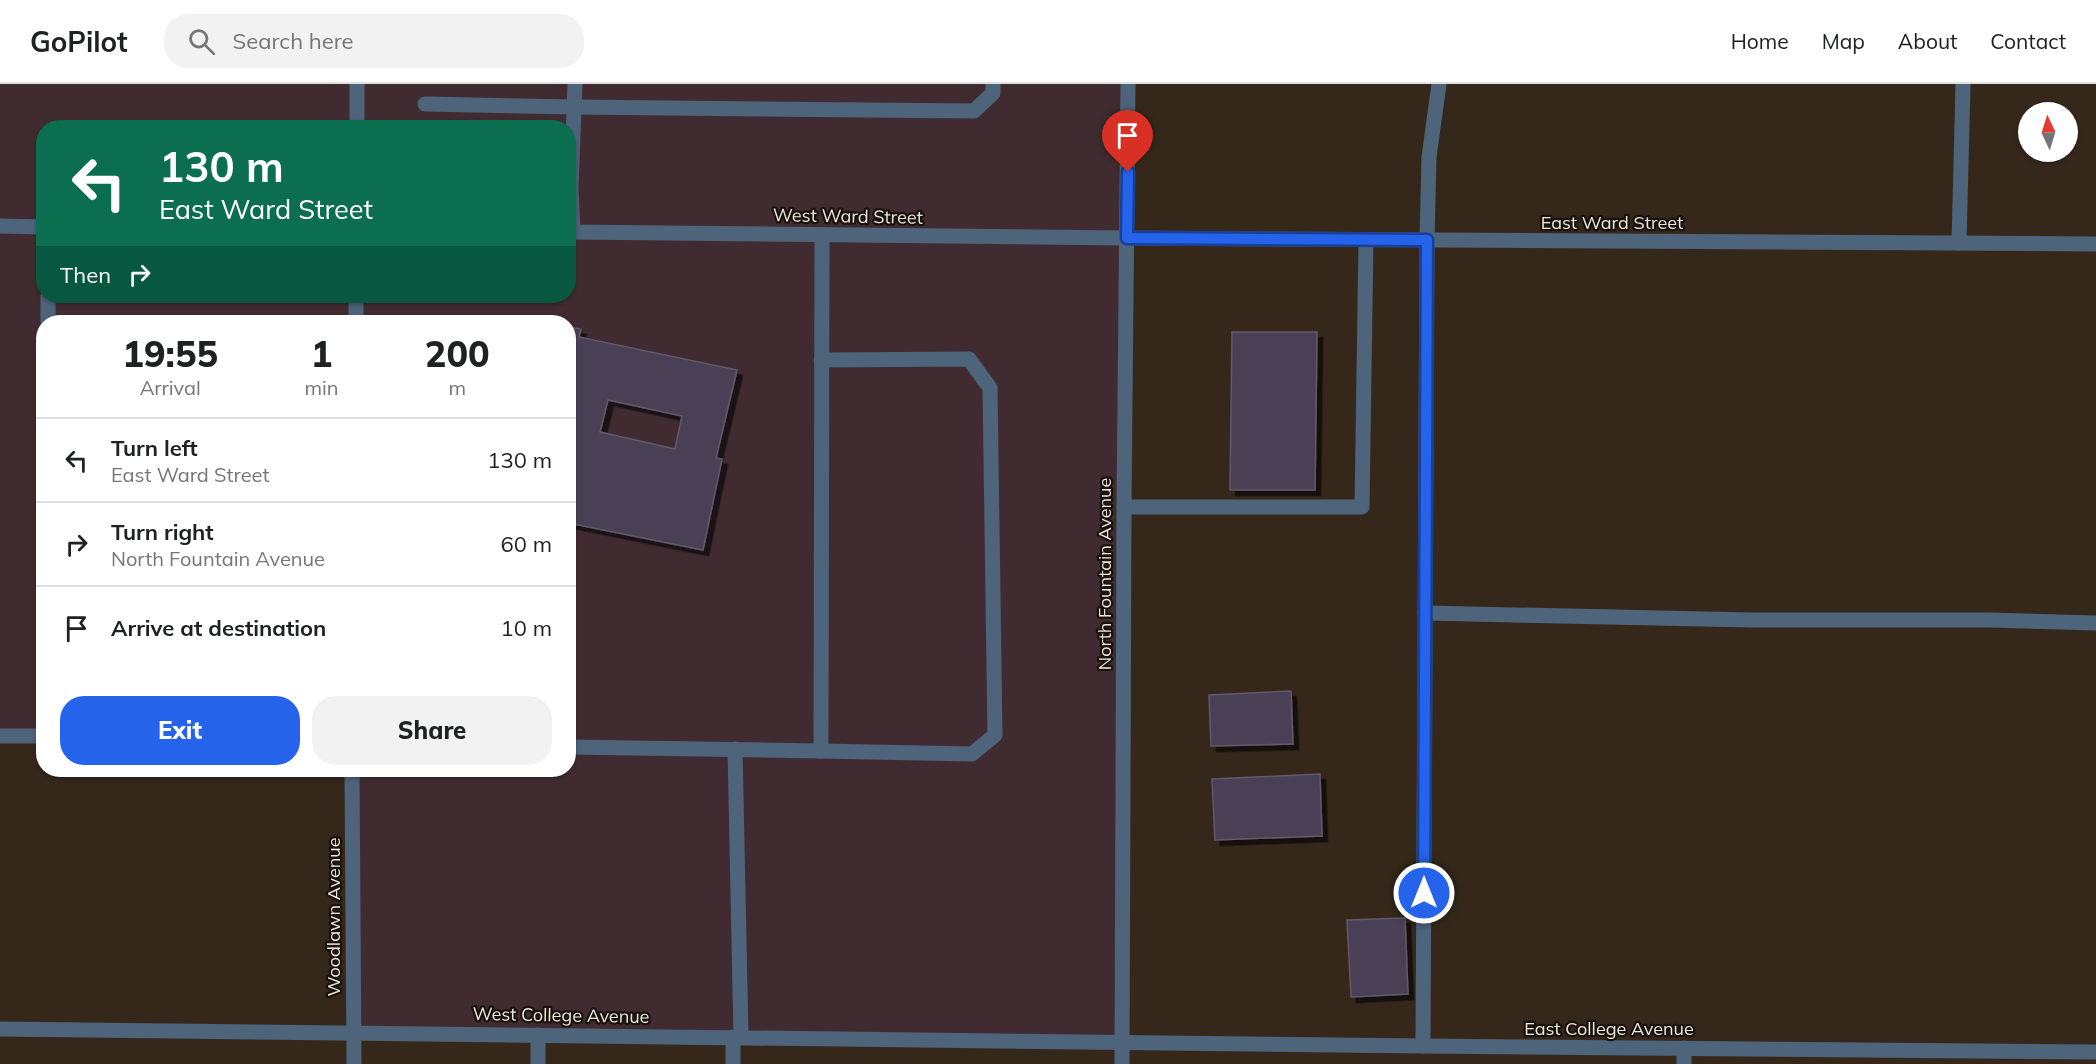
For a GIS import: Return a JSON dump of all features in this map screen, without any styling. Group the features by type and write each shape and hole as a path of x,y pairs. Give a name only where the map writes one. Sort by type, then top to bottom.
{"street":[{"path":"357,84 357,120"},
{"path":"574,84 574,120"},
{"path":"425,104 974,111 993,93 993,84"},
{"name":"North Fountain Avenue","path":"1122,1064 1128,84"},
{"path":"1423,1046 1427,240 1429,158 1439,84"},
{"path":"1959,243 1963,84"},
{"path":"0,226 36,227"},
{"name":"West Ward Street","path":"576,232 1127,238"},
{"path":"820,751 822,235"},
{"name":"East Ward Street","path":"1127,238 2096,244"},
{"path":"1124,507 1362,507 1366,240"},
{"path":"576,747 972,754 995,735 990,388 969,359 821,360"},
{"path":"1425,613 1751,620 1990,620 2096,623"},
{"path":"0,736 36,736"},
{"path":"733,1064 737,1037 735,749"},
{"name":"Woodlawn Avenue","path":"352,777 354,1064"},
{"name":"West College Avenue","path":"0,1029 1122,1042"},
{"path":"538,1035 538,1064"},
{"name":"East College Avenue","path":"1122,1042 2096,1052"},
{"path":"1684,1048 1684,1064"}],"shaded area":[{"path":"0,84 1127,84 1122,1043 353,1032 352,777 576,777 576,315 36,315 36,736 0,736"}],"building":[{"path":"576,328 581,329 579,337 737,370 716,458 722,459 703,550 576,525","holes":["608,400 682,416 675,449 600,432"]},
{"path":"1232,332 1317,332 1315,490 1230,490"},
{"path":"1291,691 1293,744 1211,746 1209,695"},
{"path":"1320,774 1322,836 1215,840 1212,779"},
{"path":"1405,918 1408,994 1351,997 1347,920"}],"route":[{"path":"1128,172 1127,238 1427,240 1424,893"}]}
